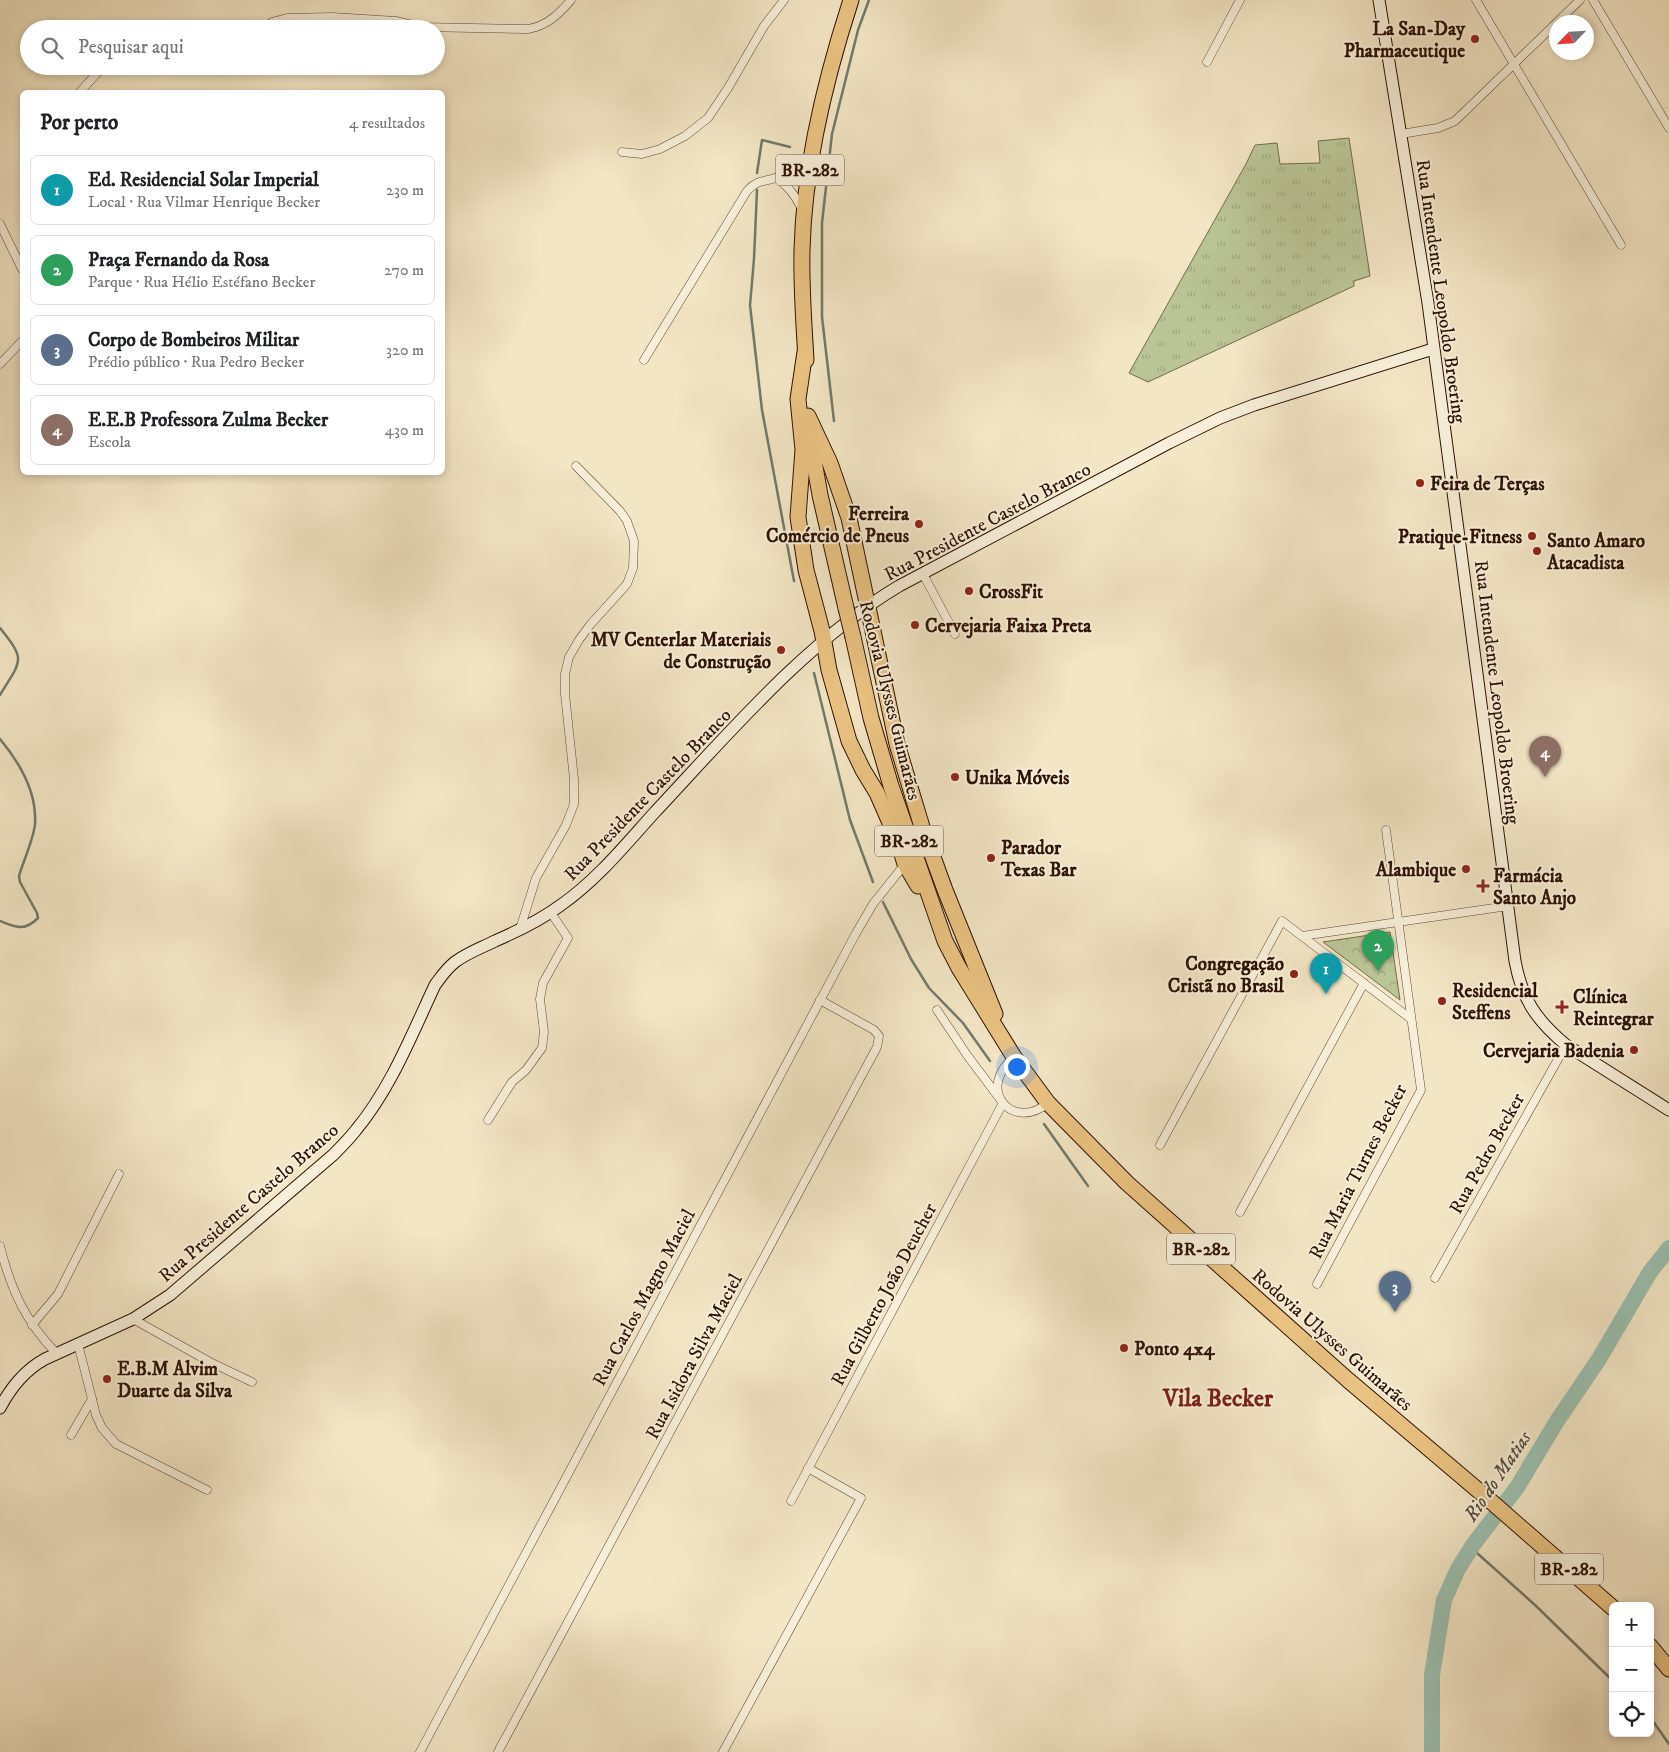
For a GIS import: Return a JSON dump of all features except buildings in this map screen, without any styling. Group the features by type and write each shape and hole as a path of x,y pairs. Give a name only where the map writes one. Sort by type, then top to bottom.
{"highway":[{"name":"Rodovia Ulysses Guimarães","path":"851,0 828,75 812,154 804,213 802,289 808,416 820,495 871,718 890,786 945,941 959,968 1011,1052 1048,1103 1127,1183 1348,1380 1609,1604"},
{"path":"805,352 798,399 803,450 798,517 806,570 829,670 849,741 877,793 898,841 905,864 912,874 945,941"},
{"path":"808,416 830,463 845,504 897,744 922,827 945,890 1011,1052"},
{"path":"1651,1647 1669,1669"}],"street":[{"path":"445,27 528,29 542,26 552,20 571,0"},
{"path":"622,152 642,154 660,149 692,131 708,118 764,26 784,0"},
{"path":"1207,62 1240,0"},
{"name":"Rua Intendente Leopoldo Broering","path":"1379,0 1425,284 1453,482 1517,972 1526,998 1540,1021 1566,1045 1669,1110"},
{"path":"1476,0 1621,244"},
{"path":"1401,134 1438,128 1454,121 1580,0"},
{"path":"1593,0 1669,128"},
{"path":"280,20 332,16 383,20"},
{"path":"82,90 95,75"},
{"path":"644,360 747,191 759,182 776,178 800,164 812,154"},
{"path":"776,178 786,184 804,213"},
{"path":"0,224 20,265"},
{"path":"0,364 20,343"},
{"name":"Rua Presidente Castelo Branco","path":"0,1408 14,1386 28,1370 57,1354 134,1319 170,1295 333,1155 357,1129 376,1102 394,1071 435,985 444,973 455,962 466,955 520,930 551,913 587,885 732,730 799,664 868,606 899,586 1176,439 1220,418 1254,405 1433,349"},
{"path":"520,930 536,878 566,825 574,804 574,779 565,694 565,674 569,657 590,625 626,584 632,568 634,541 628,521 576,466"},
{"path":"923,574 956,634"},
{"name":"Rua Maria Turnes Becker","path":"1317,1284 1421,1090 1386,830"},
{"name":"Rua Carlos Magno Maciel","path":"420,1752 820,1000 873,904 905,864"},
{"path":"1302,936 1508,906"},
{"path":"488,1120 512,1082 536,1058 544,1041 540,999 542,983 568,938 551,913"},
{"path":"1160,1145 1282,921 1411,1019"},
{"path":"1240,1212 1364,983"},
{"name":"Rua Isidora Silva Maciel","path":"498,1752 877,1047 879,1036 874,1030 820,1000"},
{"path":"937,1010 967,1055 1003,1103 1018,1112 1031,1112 1048,1103"},
{"name":"Rua Pedro Becker","path":"1435,1278 1566,1045"},
{"path":"1003,1103 997,1084 999,1074 1011,1052"},
{"name":"Rua Gilberto João Deucher","path":"791,1500 1003,1103"},
{"path":"32,1325 58,1294 119,1174"},
{"path":"0,1246 15,1294 32,1325 57,1354"},
{"path":"134,1319 210,1362 252,1382"},
{"path":"78,1344 92,1399 102,1428 116,1444 207,1490"},
{"path":"71,1434 92,1399"},
{"path":"723,1752 861,1498 808,1468"}],"green space":[{"path":"1349,138 1370,276 1354,281 1354,286 1148,382 1129,373 1255,145 1277,143 1280,164 1320,163 1318,141"},
{"path":"1390,932 1400,1000 1323,942"}],"waterway":[{"path":"834,421 822,317 822,223 832,134 858,30 869,0"},
{"path":"757,173 762,140 790,147"},
{"path":"757,190 750,305 762,410 794,581"},
{"path":"0,628 14,647 18,661 13,674 0,695"},
{"path":"814,673 850,820 873,882"},
{"path":"0,739 26,778 33,801 35,812 34,830 19,876 20,882 38,918 24,927 0,921"},
{"path":"883,902 911,959 929,988 963,1023 990,1061"},
{"path":"1044,1124 1088,1186"},
{"name":"Rio do Matias","path":"1432,1752 1432,1675 1444,1600 1458,1569 1473,1545 1518,1486 1557,1421 1599,1359 1650,1272 1669,1248"},
{"path":"1473,1545 1477,1553 1535,1605 1609,1677"},
{"path":"1654,1723 1669,1744"}],"place":[{"name":"La San-Day Pharmaceutique","path":"1475,39"},
{"name":"Feira de Terças","path":"1420,483"},
{"name":"Ferreira Comércio de Pneus","path":"919,524"},
{"name":"Pratique-Fitness","path":"1532,536"},
{"name":"Santo Amaro Atacadista","path":"1537,551"},
{"name":"CrossFit","path":"969,591"},
{"name":"Cervejaria Faixa Preta","path":"915,625"},
{"name":"MV Centerlar Materiais de Construção","path":"781,650"},
{"name":"Unika Móveis","path":"955,777"},
{"name":"E.E.B Professora Zulma Becker","path":"1545,777"},
{"name":"Parador Texas Bar","path":"991,858"},
{"name":"Alambique","path":"1466,869"},
{"name":"Farmácia Santo Anjo","path":"1483,886"},
{"name":"Praça Fernando da Rosa","path":"1378,971"},
{"name":"Congregação Cristã no Brasil","path":"1294,974"},
{"name":"Ed. Residencial Solar Imperial","path":"1326,994"},
{"name":"Residencial Steffens","path":"1442,1001"},
{"name":"Clínica Reintegrar","path":"1562,1007"},
{"name":"Cervejaria Badenia","path":"1634,1050"},
{"name":"Corpo de Bombeiros Militar","path":"1395,1312"},
{"name":"Ponto 4x4","path":"1124,1348"},
{"name":"E.B.M Alvim Duarte da Silva","path":"107,1379"}],"district":[{"name":"Vila Becker","path":"1218,1398"}]}
